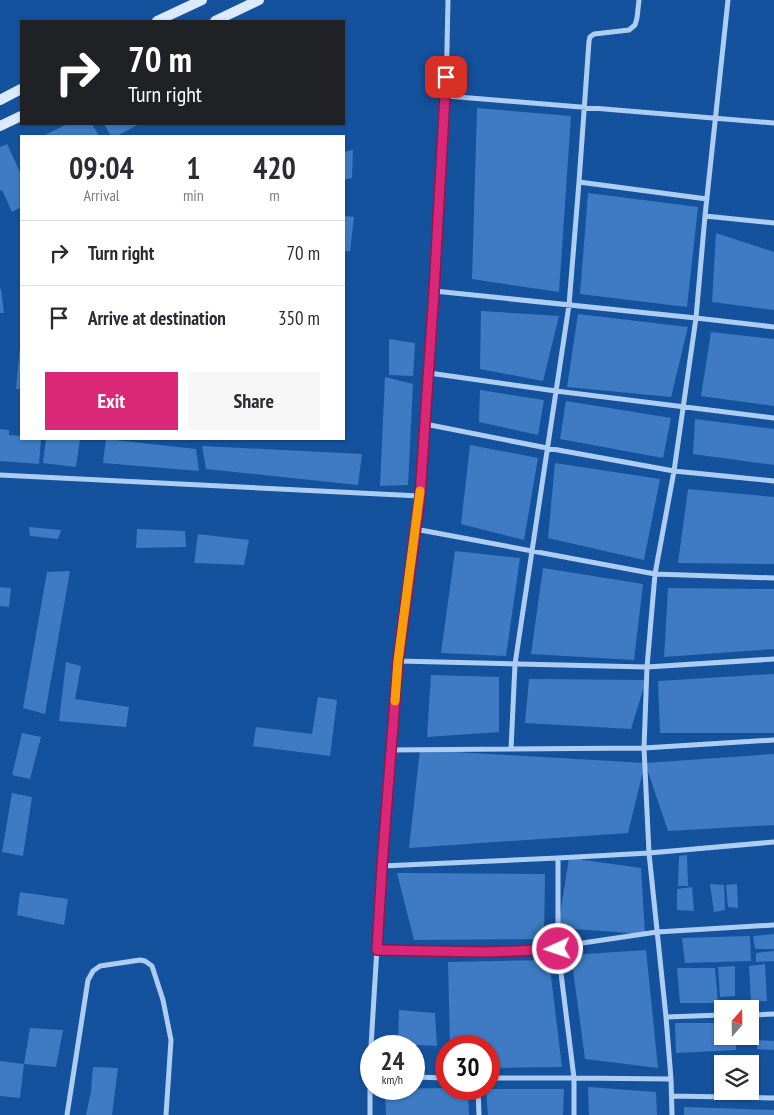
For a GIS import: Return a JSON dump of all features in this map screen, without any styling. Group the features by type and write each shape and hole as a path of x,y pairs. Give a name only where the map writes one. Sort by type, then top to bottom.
{"main road":[{"path":"160,20 202,0"},
{"path":"217,20 259,0"},
{"path":"0,100 20,90"},
{"path":"0,126 20,116"}],"street":[{"path":"372,1035 382,866 398,661 420,496 446,96 448,0"},
{"path":"511,749 516,664 568,305 590,37 594,34 629,30 635,25 638,18 639,0"},
{"path":"672,1115 666,1016 649,853 644,748 647,667 655,574 674,471 696,318 728,0"},
{"path":"446,96 774,123"},
{"path":"579,182 707,199"},
{"path":"705,216 774,223"},
{"path":"434,291 774,326"},
{"path":"429,373 774,418"},
{"path":"425,424 674,471 774,481"},
{"path":"0,475 420,496"},
{"path":"415,529 655,574 774,578"},
{"path":"398,661 647,667 774,659"},
{"path":"391,750 644,748 774,740"},
{"path":"382,866 649,853 774,842"},
{"path":"558,858 558,949 574,1078 574,1115"},
{"path":"377,950 488,952 558,949 569,945 658,932 774,925"},
{"path":"67,1115 88,980 93,971 100,966 140,960 152,966 163,1000 171,1040 166,1115"},
{"path":"759,1015 774,1014"},
{"path":"666,1016 714,1015"},
{"path":"500,1078 671,1079"},
{"path":"672,1096 774,1098"},
{"path":"370,1100 370,1115"},
{"path":"478,1100 479,1115"}],"building":[{"path":"477,108 571,116 559,292 472,279"},
{"path":"65,125 93,125 98,135 45,135"},
{"path":"105,125 137,125 119,135 110,135"},
{"path":"7,144 20,172 20,208 12,212 2,190 0,191 0,147"},
{"path":"353,150 352,178 345,180 345,152"},
{"path":"588,193 698,207 687,307 580,294"},
{"path":"345,216 354,217 350,251 345,251"},
{"path":"716,233 774,252 774,310 712,302"},
{"path":"1,289 4,313 0,313"},
{"path":"481,311 559,316 543,381 480,369"},
{"path":"578,314 688,327 671,397 567,387"},
{"path":"711,332 774,339 774,406 701,396"},
{"path":"389,339 415,343 413,376 389,375"},
{"path":"20,346 20,389 16,389"},
{"path":"385,377 413,384 408,485 380,486"},
{"path":"480,390 544,400 538,435 479,422"},
{"path":"566,401 671,418 663,458 560,439"},
{"path":"695,419 774,429 774,465 693,454"},
{"path":"0,429 9,430 9,435 20,436 20,440 41,440 39,464 0,461"},
{"path":"46,440 80,440 76,467 43,463"},
{"path":"106,440 115,440 196,449 199,471 103,463"},
{"path":"470,445 538,458 524,540 461,524"},
{"path":"202,446 362,454 358,485 206,469"},
{"path":"555,463 660,479 644,560 548,538"},
{"path":"688,489 774,497 774,564 678,563"},
{"path":"29,527 61,530 58,539 30,536"},
{"path":"137,529 185,531 186,547 136,548"},
{"path":"198,534 249,540 244,565 194,563"},
{"path":"455,551 520,558 506,656 441,653"},
{"path":"543,568 643,584 634,660 531,654"},
{"path":"70,571 45,714 23,708 47,572"},
{"path":"0,587 11,588 9,607 0,606"},
{"path":"668,588 774,589 774,649 664,657"},
{"path":"66,662 81,666 75,699 129,707 126,727 59,721"},
{"path":"774,674 774,733 660,733 658,681"},
{"path":"431,675 499,677 499,732 427,737"},
{"path":"529,679 646,680 631,729 525,723"},
{"path":"318,697 337,700 330,756 253,746 256,727 312,734"},
{"path":"22,733 41,737 30,779 12,775"},
{"path":"420,750 645,763 628,833 409,848"},
{"path":"774,754 774,825 668,831 645,763"},
{"path":"12,793 32,797 23,856 2,852"},
{"path":"687,855 688,886 678,886 679,856"},
{"path":"569,858 641,868 645,934 558,928"},
{"path":"397,873 545,874 544,939 414,940"},
{"path":"710,884 724,885 725,910 714,912"},
{"path":"737,884 738,908 728,907 726,885"},
{"path":"692,887 694,911 677,910 677,889"},
{"path":"20,892 68,899 64,925 17,915"},
{"path":"774,934 774,949 755,949 753,936"},
{"path":"750,936 751,961 685,963 682,938"},
{"path":"646,950 658,1068 585,1059 571,955"},
{"path":"774,951 774,961 756,962 756,953"},
{"path":"549,960 562,1067 500,1068 500,1035 450,1035 448,962"},
{"path":"765,964 767,1001 751,1000 749,966"},
{"path":"735,966 735,996 720,997 718,967"},
{"path":"677,968 715,968 718,1000 714,1000 714,1003 680,1003"},
{"path":"399,1010 435,1013 435,1046 425,1045 425,1035 398,1035"},
{"path":"675,1023 714,1023 714,1045 736,1045 736,1050 676,1053"},
{"path":"30,1028 63,1030 56,1067 24,1064"},
{"path":"759,1040 774,1041 774,1050 757,1049"},
{"path":"0,1061 24,1064 20,1098 0,1096"},
{"path":"93,1067 118,1068 112,1115 86,1115"},
{"path":"588,1087 656,1092 657,1115 589,1115"},
{"path":"425,1088 435,1088 435,1100 468,1100 469,1115 386,1115 385,1100 425,1100"},
{"path":"500,1089 564,1089 563,1115 488,1115 487,1100 500,1100"},
{"path":"684,1107 774,1110 774,1115 684,1115"}],"slow traffic":[{"path":"395,701 398,661 420,491"}],"route":[{"path":"446,77 420,496 398,661 377,950 488,952 558,949"}]}
